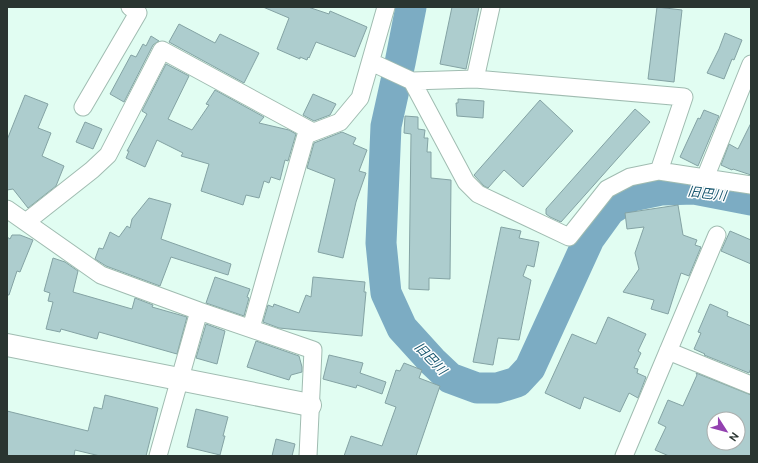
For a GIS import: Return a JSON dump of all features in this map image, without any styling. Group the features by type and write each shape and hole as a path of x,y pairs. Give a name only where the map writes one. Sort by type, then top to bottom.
{"street":[{"path":"83,107 138,13 130,7"},
{"path":"251,328 306,135 340,122 360,98 386,7"},
{"path":"475,79 491,7"},
{"path":"26,222 92,170 108,155 162,50 314,132"},
{"path":"370,62 412,81 475,79 684,97 659,171"},
{"path":"705,178 751,64"},
{"path":"412,81 466,182 478,194 569,237 607,189 630,177 659,171 751,185"},
{"path":"7,209 101,275 199,311 313,350 308,456"},
{"path":"624,456 716,235"},
{"path":"158,456 199,311"},
{"path":"7,345 310,405"},
{"path":"668,351 751,385"}],"building":[{"path":"263,7 308,7 329,14 330,11 367,27 355,57 316,42 309,58 308,57 307,60 300,57 300,59 277,49 289,18"},
{"path":"452,7 479,7 466,69 440,64"},
{"path":"657,7 682,10 674,82 648,79"},
{"path":"179,24 215,43 220,34 259,53 244,83 169,42"},
{"path":"725,33 742,40 724,79 707,73"},
{"path":"151,36 159,41 153,45 124,102 110,94 131,55 136,57 143,44 146,46"},
{"path":"166,64 189,76 168,119 192,130 209,105 206,104 215,90 264,117 259,123 289,130 296,134 288,161 285,160 280,180 271,177 269,183 264,181 259,198 246,195 243,205 201,191 209,164 181,156 183,153 157,140 145,167 126,158 129,151 127,151 147,114 142,111"},
{"path":"313,94 336,104 330,115 314,121 303,115"},
{"path":"25,95 48,104 38,128 51,133 42,156 64,166 56,186 28,208 13,189 7,190 7,140"},
{"path":"458,99 484,101 483,118 457,116 456,103 458,103"},
{"path":"540,100 573,131 523,187 504,170 488,188 484,186 474,175"},
{"path":"635,109 650,122 561,222 546,214 546,209"},
{"path":"704,110 719,116 698,166 680,157 698,118 700,119"},
{"path":"405,116 418,117 418,129 425,130 424,138 428,138 427,152 431,152 431,178 451,180 450,279 429,278 429,290 409,289 411,134 404,133"},
{"path":"85,122 102,129 93,149 76,142"},
{"path":"751,123 751,175 733,169 732,170 721,165 729,144 738,149"},
{"path":"342,132 356,138 353,144 367,150 359,171 366,173 356,202 343,258 318,252 335,179 307,168 314,143"},
{"path":"149,198 171,204 161,239 231,264 228,275 171,257 160,286 106,266 95,259 99,248 103,249 110,232 119,237 127,226 130,228 132,219"},
{"path":"678,205 683,235 697,240 695,245 701,247 689,276 681,273 668,314 651,309 654,300 623,292 639,269 635,253 644,227 627,229 625,213"},
{"path":"501,227 521,231 519,238 539,242 534,267 527,265 523,276 531,280 519,340 498,338 493,365 473,362"},
{"path":"730,231 751,240 751,264 721,251"},
{"path":"12,235 20,235 33,240 20,272 17,271 9,295 7,295 7,237 10,239"},
{"path":"53,258 65,262 78,271 73,292 132,309 135,298 153,305 152,307 187,317 177,354 99,332 97,339 61,329 60,332 46,329 53,302 48,301 50,293 44,291"},
{"path":"215,277 250,289 244,316 206,303"},
{"path":"313,277 365,282 364,292 366,292 362,336 279,328 263,322 268,305 273,307 274,304 299,313 306,295 311,297"},
{"path":"710,304 728,312 727,316 751,326 751,368 749,373 704,355 705,354 694,349 701,333 698,332"},
{"path":"608,317 646,334 638,351 641,353 634,368 638,369 637,373 646,377 638,398 629,393 620,412 584,397 580,409 545,393 572,334 596,344"},
{"path":"206,324 225,331 217,364 196,358"},
{"path":"256,341 299,356 302,372 291,375 289,380 247,367"},
{"path":"329,355 363,363 360,373 386,382 382,394 357,385 356,388 323,379"},
{"path":"404,363 422,370 419,378 440,386 416,456 344,456 351,436 382,446 396,407 385,403 396,370 400,371"},
{"path":"696,373 751,395 751,456 669,456 655,450 666,427 658,423 668,400 683,406 697,375"},
{"path":"105,395 158,408 146,456 100,456 75,450 74,456 7,456 7,411 88,431 94,407 102,409"},
{"path":"196,409 228,417 220,455 187,447"},
{"path":"276,439 295,444 292,456 272,456"}],"waterway":[{"name":"旧巴川","path":"411,7 386,126 381,243 386,293 402,328 432,361 450,378 477,388 497,388 517,382 530,368 589,239 610,210 632,196 661,190 694,189 751,200"}]}
